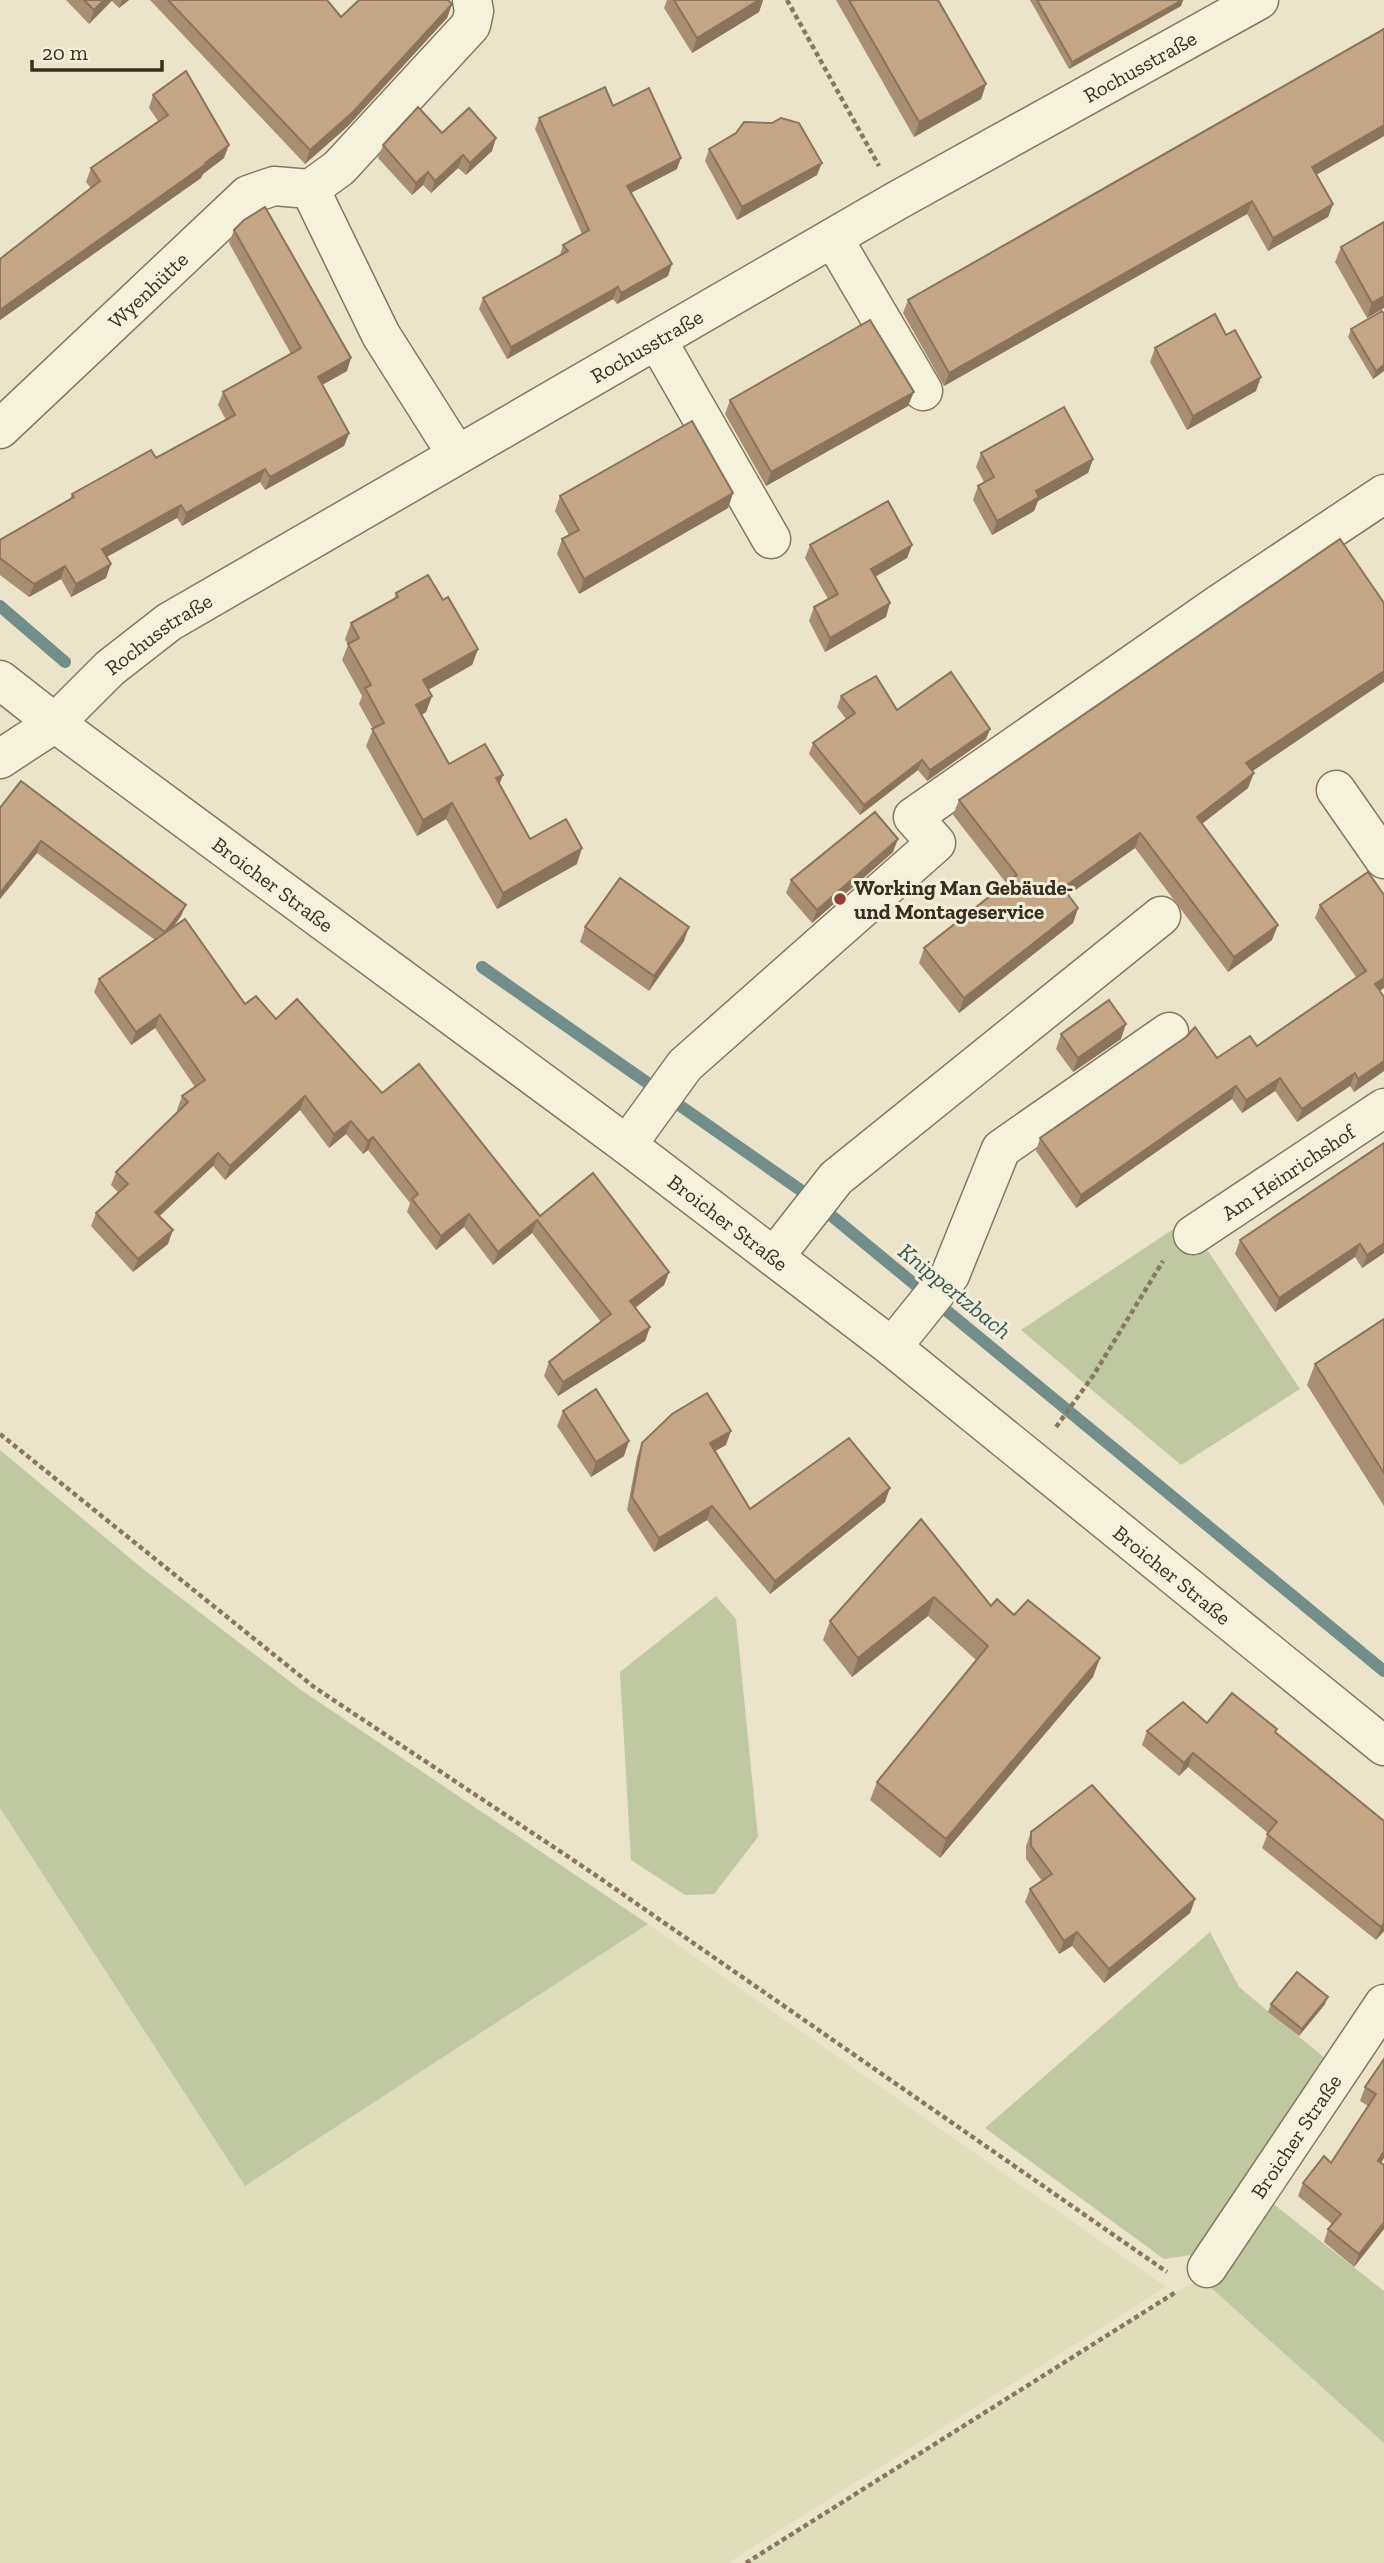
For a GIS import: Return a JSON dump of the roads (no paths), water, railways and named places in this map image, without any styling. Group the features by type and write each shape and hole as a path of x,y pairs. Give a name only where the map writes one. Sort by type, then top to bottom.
{"street":[{"path":"457,455 382,335 310,189 339,167 471,25 474,11 472,0"},
{"name":"Rochusstraße","path":"55,723 110,668 169,622 898,200 1259,0"},
{"name":"Wyenhütte","path":"0,429 248,195 274,186 310,189"},
{"path":"833,238 923,391"},
{"path":"657,340 771,540"},
{"path":"637,1131 681,1070 936,843 913,817 1219,604 1384,494"},
{"name":"Broicher Straße","path":"0,680 55,723 637,1131 774,1257 902,1334 1384,1746"},
{"path":"0,760 55,723"},
{"path":"1336,790 1384,859"},
{"path":"774,1257 836,1178 1161,916"},
{"path":"902,1334 950,1275 1000,1149 1169,1032"},
{"name":"Am Heinrichshof","path":"1193,1235 1384,1108"},
{"name":"Broicher Straße","path":"1196,2277 1384,2004"}],"waterway":[{"name":"Knippertzbach","path":"0,606 65,662"},
{"name":"Knippertzbach","path":"482,967 799,1189 1384,1671"}],"place":[{"name":"Working Man Gebäude- und Montageservice","path":"840,899"}]}
